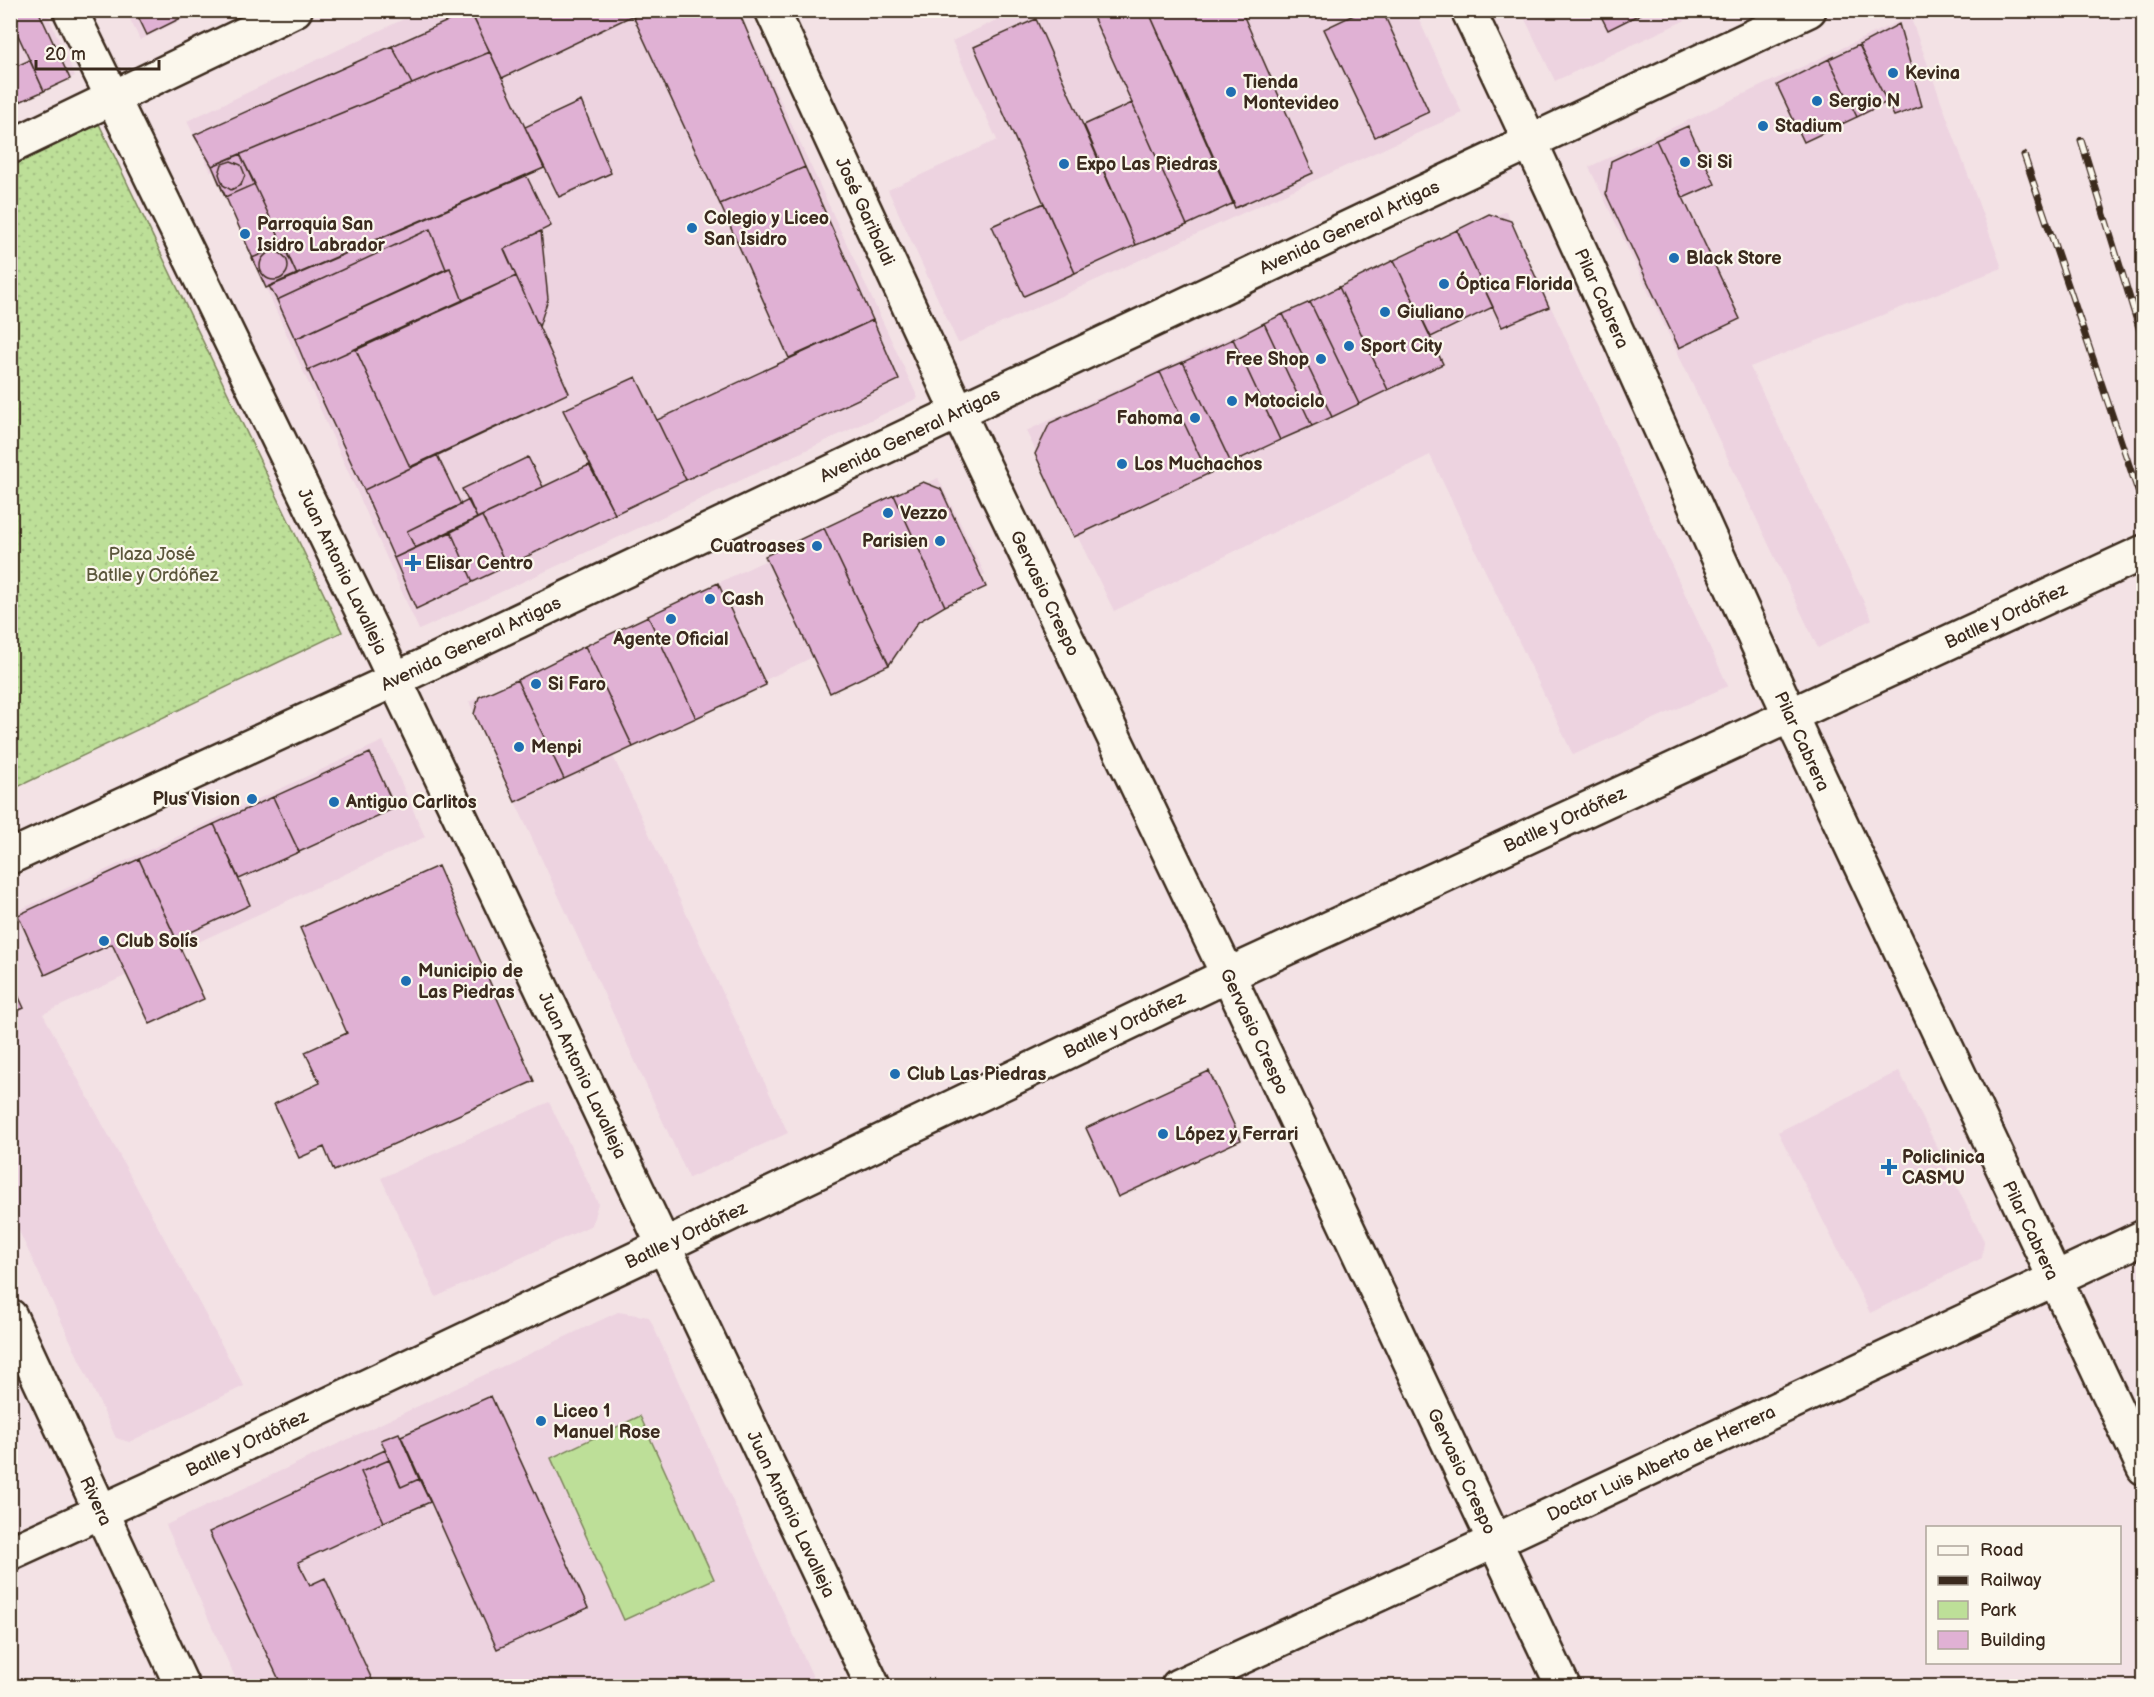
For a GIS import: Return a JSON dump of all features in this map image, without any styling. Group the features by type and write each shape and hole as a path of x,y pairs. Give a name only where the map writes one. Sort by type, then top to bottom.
{"street":[{"name":"Juan Antonio Lavalleja","path":"70,10 394,680 873,1686"},
{"path":"10,147 295,10"},
{"name":"José Garibaldi","path":"772,10 958,412"},
{"name":"Pilar Cabrera","path":"1468,10 1531,143 1790,715 2144,1468"},
{"name":"Avenida General Artigas","path":"10,857 394,680 1809,10"},
{"name":"Gervasio Crespo","path":"958,412 1228,975 1563,1686"},
{"name":"Batlle y Ordóñez","path":"10,1553 663,1246 1228,975 2133,557"},
{"name":"Doctor Luis Alberto de Herrera","path":"1178,1686 1495,1541 2144,1237"},
{"name":"Rivera","path":"10,1316 182,1686"}],"shaded area":[{"path":"11,11 46,11 75,76 11,107"},
{"path":"126,11 201,11 140,40"},
{"path":"421,11 739,11 918,398 419,630 266,288 297,275 468,51 211,172 187,121"},
{"path":"1016,11 1415,11 1462,113 958,343 888,190 997,140 952,41"},
{"path":"1521,11 1705,11 1555,81"},
{"path":"1910,16 2002,268 1750,367 1872,619 1818,648 1589,167"},
{"path":"1506,211 1728,686 1573,755 1430,455 1114,611 1026,431"},
{"path":"938,478 985,574 612,754 788,1133 689,1178 469,702"},
{"path":"383,741 425,837 43,1014 244,1386 129,1442 116,1438 11,1214 11,914"},
{"path":"1899,1071 1984,1241 1982,1258 1870,1313 1778,1132"},
{"path":"549,1102 598,1203 592,1225 436,1297 381,1178"},
{"name":"Liceo 1 Manuel Rose","path":"618,1312 649,1317 817,1686 239,1686 166,1525"}],"green space":[{"name":"Plaza José Batlle y Ordóñez","path":"99,124 342,632 11,790 11,166"},
{"path":"640,1416 714,1579 624,1620 551,1458"}],"building":[{"path":"10,10 38,10 70,79 44,91 10,18"},
{"path":"135,10 197,10 147,35"},
{"path":"470,10 644,10 502,78"},
{"path":"644,10 738,10 805,167 720,204 633,16"},
{"path":"1090,10 1148,10 1234,203 1187,225"},
{"name":"Tienda Montevideo","path":"1148,10 1241,10 1313,173 1235,208"},
{"path":"1364,10 1382,10 1429,112 1375,137 1324,29"},
{"path":"1598,10 1648,10 1608,30"},
{"path":"470,11 490,52 212,166 194,135"},
{"path":"470,11 490,52 412,84 392,46"},
{"name":"Expo Las Piedras","path":"1036,19 1136,245 1075,273 974,47"},
{"name":"Kevina","path":"1899,24 1922,106 1894,116 1859,45"},
{"path":"1859,45 1887,102 1857,117 1829,59"},
{"path":"490,52 544,168 266,288 212,166"},
{"name":"Sergio N","path":"1829,59 1857,117 1804,142 1777,85"},
{"path":"30,60 44,91 10,106 10,69"},
{"path":"581,101 611,173 559,197 525,127"},
{"path":"1132,103 1187,225 1136,245 1084,125"},
{"name":"Si Si","path":"1688,126 1715,184 1683,198 1656,140"},
{"name":"Black Store","path":"1656,140 1740,319 1679,348 1606,194 1611,161"},
{"path":"240,154 297,275 266,288 212,166"},
{"path":"240,154 255,184 225,197 212,166"},
{"path":"231,161 241,165 245,175 241,185 231,190 223,185 219,174 222,164"},
{"path":"805,167 873,320 789,358 720,204"},
{"path":"526,175 551,226 504,249 516,276 463,301 450,268 446,269 430,229 277,300 269,286"},
{"path":"1044,203 1075,273 1024,296 992,226"},
{"path":"1489,214 1511,221 1549,307 1502,327 1457,230"},
{"path":"430,229 446,269 295,339 277,300"},
{"name":"Óptica Florida","path":"1457,230 1493,307 1431,337 1394,260"},
{"path":"541,231 548,299 539,327 504,249"},
{"path":"284,245 297,275 266,288 252,258"},
{"path":"274,252 284,256 288,266 284,276 274,280 264,276 260,266 264,256"},
{"name":"Giuliano","path":"1394,260 1443,364 1388,390 1339,287"},
{"path":"450,268 463,301 308,370 295,339"},
{"path":"516,276 569,393 364,490 308,370"},
{"path":"516,276 569,393 410,467 356,350"},
{"name":"Sport City","path":"1339,287 1388,390 1359,404 1310,302"},
{"name":"Free Shop","path":"1310,302 1359,404 1332,417 1283,314"},
{"path":"1283,314 1332,417 1312,426 1264,323"},
{"path":"873,320 899,380 686,480 657,420"},
{"path":"1264,323 1312,426 1280,440 1233,339"},
{"name":"Motociclo","path":"1233,339 1280,440 1231,463 1183,362"},
{"name":"Fahoma","path":"1183,362 1231,463 1208,474 1160,372"},
{"name":"Los Muchachos","path":"1160,372 1208,474 1074,537 1035,454 1050,423"},
{"path":"636,377 686,480 615,514 563,410"},
{"path":"437,455 461,505 407,531 415,548 394,558 364,490"},
{"path":"528,457 543,487 477,518 462,489"},
{"path":"589,465 615,514 507,566 482,516"},
{"name":"Parisien","path":"923,482 941,489 986,587 945,606 894,495"},
{"path":"894,495 945,606 918,622 889,665 824,528"},
{"path":"469,500 477,518 415,548 407,531"},
{"path":"482,516 507,566 473,582 451,532"},
{"path":"824,528 889,665 830,693 765,556"},
{"path":"451,532 473,582 416,609 394,558"},
{"path":"718,583 766,685 696,718 648,616"},
{"path":"648,616 696,718 633,747 585,646"},
{"path":"585,646 633,747 564,779 517,680"},
{"name":"Menpi","path":"517,680 564,779 515,802 474,714 479,697"},
{"name":"Antiguo Carlitos","path":"370,753 395,808 299,852 273,797"},
{"path":"273,797 299,852 239,879 214,824"},
{"path":"214,824 250,905 176,939 139,859"},
{"name":"Club Solís","path":"139,859 204,999 150,1024 112,944 45,975 18,915"},
{"name":"Municipio de Las Piedras","path":"438,866 534,1081 334,1171 324,1147 299,1158 274,1104 320,1083 305,1052 347,1033 300,928"},
{"path":"10,978 24,1008 10,1014"},
{"name":"López y Ferrari","path":"1209,1071 1241,1140 1118,1197 1086,1128"},
{"path":"491,1396 588,1608 497,1649 401,1436"},
{"path":"399,1433 419,1479 401,1487 381,1440"},
{"path":"385,1450 389,1460 361,1472 384,1522 298,1562 310,1585 325,1578 375,1686 282,1686 209,1532"},
{"path":"389,1460 401,1487 419,1479 430,1502 384,1522 361,1472"}],"railway":[{"path":"2081,140 2144,344"},
{"path":"2024,155 2144,509"}],"place":[{"name":"Kevina","path":"1893,73"},
{"name":"Tienda Montevideo","path":"1231,92"},
{"name":"Sergio N","path":"1817,101"},
{"name":"Stadium","path":"1763,126"},
{"name":"Si Si","path":"1685,162"},
{"name":"Expo Las Piedras","path":"1064,164"},
{"name":"Colegio y Liceo San Isidro","path":"692,228"},
{"name":"Parroquia San Isidro Labrador","path":"245,234"},
{"name":"Black Store","path":"1674,258"},
{"name":"Óptica Florida","path":"1444,284"},
{"name":"Giuliano","path":"1385,312"},
{"name":"Sport City","path":"1349,346"},
{"name":"Free Shop","path":"1321,359"},
{"name":"Motociclo","path":"1232,401"},
{"name":"Fahoma","path":"1195,418"},
{"name":"Los Muchachos","path":"1122,464"},
{"name":"Vezzo","path":"888,513"},
{"name":"Parisien","path":"940,541"},
{"name":"Cuatroases","path":"817,546"},
{"name":"Elisar Centro","path":"413,563"},
{"name":"Cash","path":"710,599"},
{"name":"Agente Oficial","path":"671,619"},
{"name":"Si Faro","path":"536,684"},
{"name":"Menpi","path":"519,747"},
{"name":"Plus Vision","path":"252,799"},
{"name":"Antiguo Carlitos","path":"334,802"},
{"name":"Club Solís","path":"104,941"},
{"name":"Municipio de Las Piedras","path":"406,981"},
{"name":"Club Las Piedras","path":"895,1074"},
{"name":"López y Ferrari","path":"1163,1134"},
{"name":"Policlinica CASMU","path":"1889,1167"},
{"name":"Liceo 1 Manuel Rose","path":"541,1421"}]}
